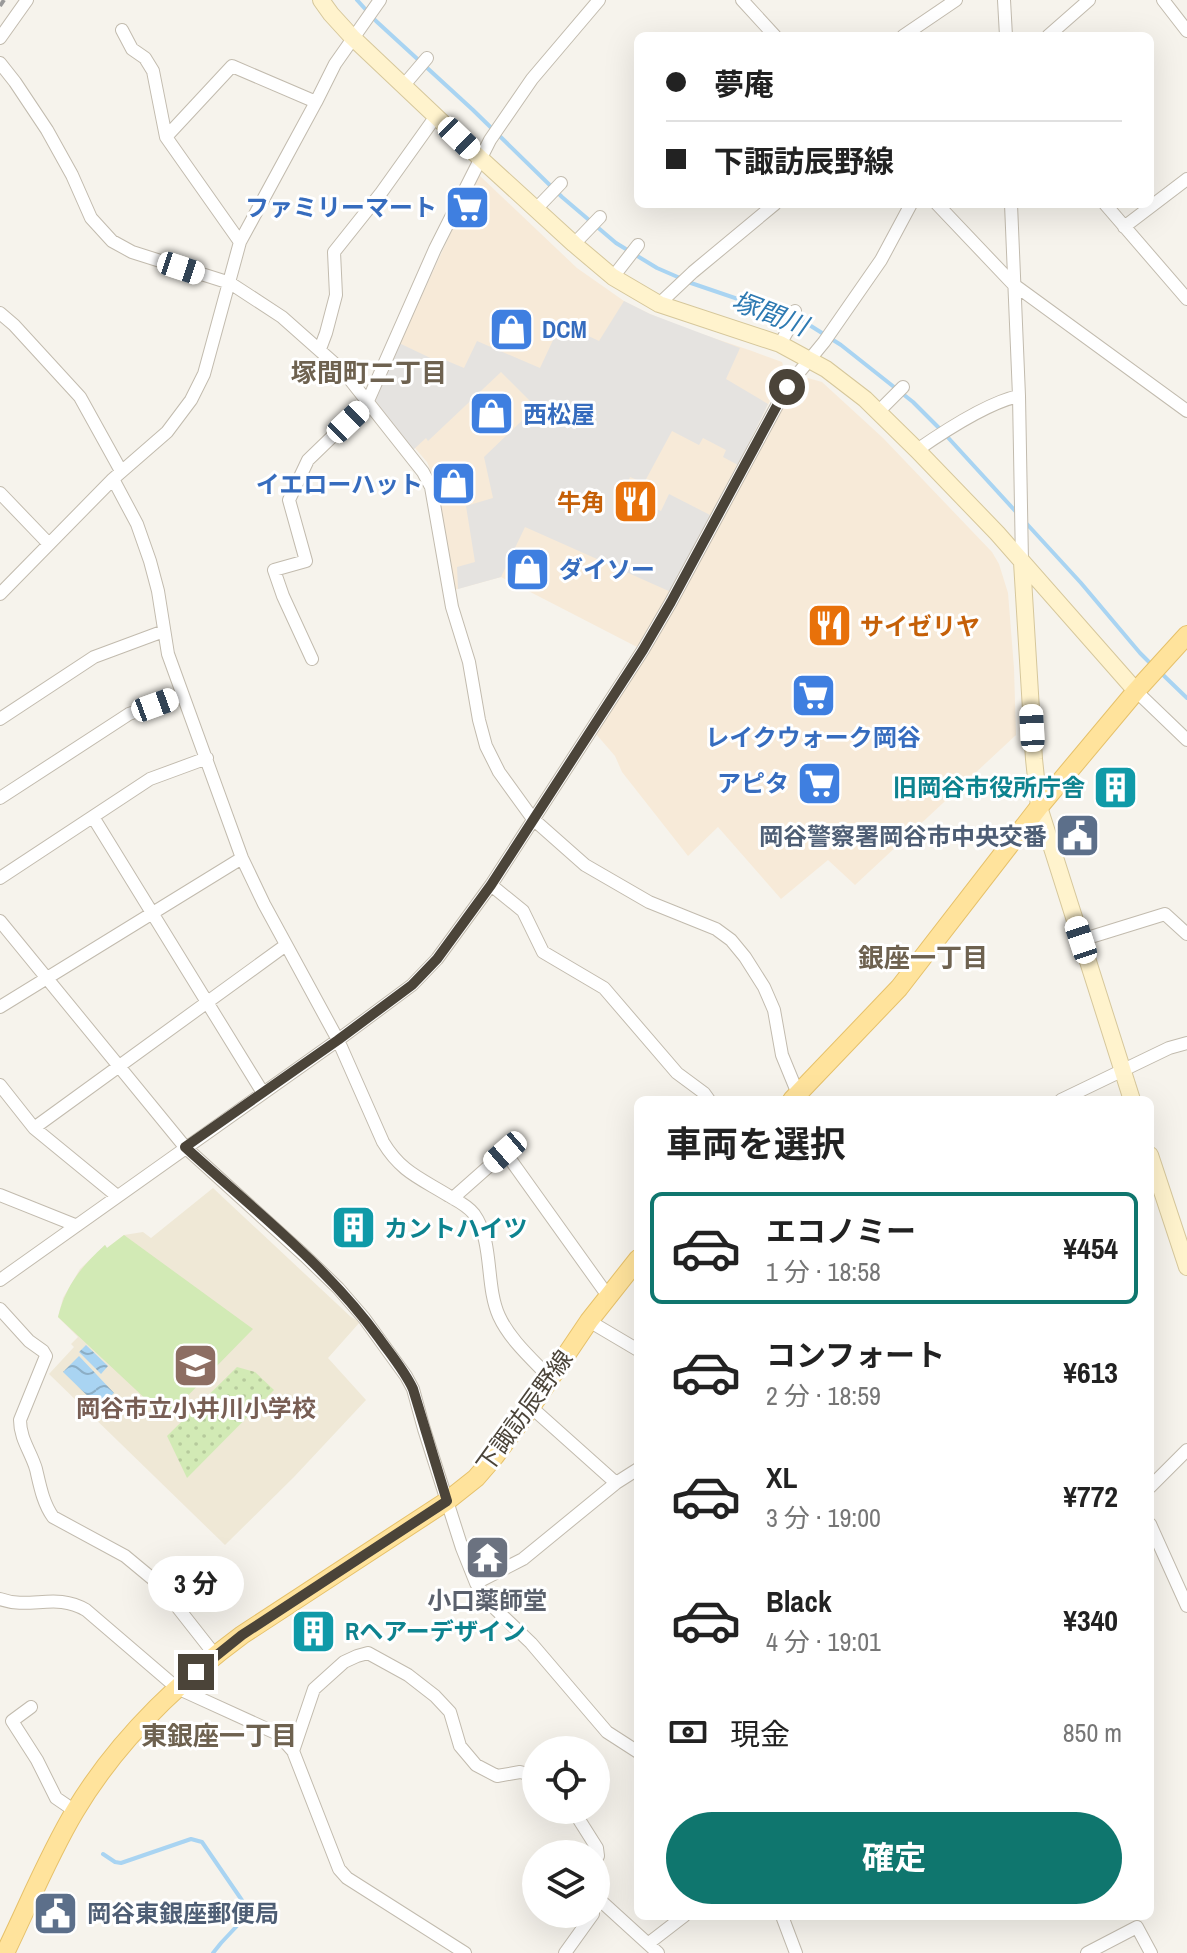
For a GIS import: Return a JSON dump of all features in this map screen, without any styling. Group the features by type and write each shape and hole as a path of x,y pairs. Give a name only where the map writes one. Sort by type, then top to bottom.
{"main road":[{"path":"796,1096 899,988 1039,807 1187,635"},
{"name":"下諏訪辰野線","path":"7,1950 75,1811 119,1748 177,1688 215,1655 447,1501 476,1478 634,1264"}],"street":[{"path":"0,38 27,0"},
{"path":"321,0 352,37 481,159 613,277 659,304 784,337 865,399 1022,562 1136,691 1187,740"},
{"path":"312,659 274,570 306,561 289,500 308,460 367,403 435,249 490,140 532,79 599,0"},
{"path":"742,0 771,32"},
{"path":"909,32 956,0"},
{"path":"1004,0 1006,32"},
{"path":"1053,32 1089,0"},
{"path":"1163,0 1184,23"},
{"path":"0,594 117,475 167,432 191,400 204,374 240,242 335,64 378,3"},
{"path":"122,30 132,49 145,58 153,71 166,137 240,242"},
{"path":"404,85 427,58"},
{"path":"0,63 47,130 91,218 112,241 132,252 230,283 282,317 344,372 423,472 431,487 452,607 469,662 479,720 486,746 499,772 533,819 585,865 649,902 716,929 731,940 758,977 774,1010 782,1055 795,1096"},
{"path":"166,137 232,66 316,102"},
{"path":"320,349 336,295 334,252 436,116"},
{"path":"1154,204 1187,179"},
{"path":"536,209 561,183"},
{"path":"659,304 770,208"},
{"path":"0,1280 338,1040 412,985 437,959 491,885 643,650 787,387 827,337 881,260 909,208"},
{"path":"941,208 1013,284 1187,411"},
{"path":"1011,208 1022,562 1039,807 1131,1096"},
{"path":"1108,208 1187,299"},
{"path":"1124,227 1149,208"},
{"path":"574,244 600,217"},
{"path":"613,277 638,245"},
{"path":"784,337 795,311"},
{"path":"0,313 80,397 117,475 150,561 168,654 242,858 338,1040 383,1142 404,1169 473,1213 481,1228 498,1315 513,1338 550,1378"},
{"path":"878,412 903,387"},
{"path":"917,450 1004,399 1019,396"},
{"path":"0,493 48,543"},
{"path":"0,719 94,657 164,631"},
{"path":"0,798 129,714 182,695"},
{"path":"0,878 150,779 207,758"},
{"path":"93,817 263,1093"},
{"path":"0,1007 242,858"},
{"path":"491,885 523,911 543,952 604,988 677,1073 706,1096"},
{"path":"1081,940 1165,914 1187,934"},
{"path":"0,921 185,1147 305,1256 364,1318 413,1389 462,1548 487,1601 531,1643 607,1732 634,1749"},
{"path":"34,1128 286,945"},
{"path":"1069,1096 1169,1048 1187,1043"},
{"path":"0,1085 34,1128 117,1196"},
{"path":"453,1198 505,1152 608,1296"},
{"path":"1154,1167 1187,1267"},
{"path":"0,1195 75,1225"},
{"path":"0,1309 46,1356 20,1420 20,1431 47,1508 53,1517 125,1556 160,1585 215,1655"},
{"path":"589,1321 634,1348"},
{"path":"531,1407 616,1483"},
{"path":"1154,1483 1187,1450"},
{"path":"476,1583 523,1559 634,1472"},
{"path":"1154,1533 1187,1606"},
{"path":"0,1599 15,1604 65,1601 76,1604 177,1688 278,1734 293,1751 339,1869 347,1878 463,1953"},
{"path":"293,1751 314,1689 344,1662 368,1653 408,1675 435,1696 450,1712 460,1746 476,1765 497,1776 522,1772"},
{"path":"31,1707 12,1721 56,1798 75,1811"},
{"path":"610,1915 654,1948 680,1920"},
{"path":"784,1920 796,1953"},
{"path":"1087,1953 1137,1927 1151,1953"},
{"path":"565,1953 582,1928"}],"shaded area":[{"path":"477,176 577,268 624,301 687,329 782,362 785,372 671,591 637,647 501,577 454,590 432,474 427,462 415,448 413,450 375,397"},
{"path":"624,301 740,348 726,379 768,404 738,465 723,457 726,450 703,438 699,445 672,431 644,483 630,477 627,484 632,486 627,496 645,508 647,505 661,511 669,494 712,516 671,592 525,527 501,577 458,589 457,567 475,562 466,506 493,498 484,457 536,407 501,372 428,441 426,438 413,450 375,403 399,343 443,364 445,360 464,368 477,341 540,368 561,323 599,341"},
{"path":"808,378 822,382 883,438 992,552 999,564 1008,593 1016,735 855,885 828,860 781,899 718,827 688,856 596,734 683,593 758,450 798,383"},
{"name":"岡谷市立小井川小学校","path":"213,1188 360,1322 328,1358 366,1400 225,1545 49,1374 74,1347 71,1344 78,1337 58,1317 63,1298 80,1269 105,1245 107,1248 124,1235 143,1232 151,1238"}],"green space":[{"path":"124,1235 253,1329 166,1418 58,1317 65,1295 82,1269 105,1245 107,1248"},
{"path":"237,1367 255,1372 274,1390 187,1478 167,1436"}],"water":[{"path":"86,1345 108,1366 101,1374 79,1352"},
{"path":"79,1356 114,1393 99,1407 63,1372"}],"waterway":[{"name":"塚間川","path":"357,0 562,197 616,243 680,278"},
{"name":"塚間川","path":"688,282 803,321 841,345 913,402 1018,514"},
{"name":"塚間川","path":"1026,523 1153,666"},
{"name":"塚間川","path":"1160,672 1187,698"},
{"path":"103,1854 121,1863 191,1839 202,1842 250,1912 213,1953"}],"railway":[{"path":"0,6 4,0"}],"place":[{"name":"ファミリーマート","path":"468,207"},
{"name":"DCM","path":"511,329"},
{"name":"西松屋","path":"492,414"},
{"name":"イエローハット","path":"454,484"},
{"name":"牛角","path":"636,502"},
{"name":"ダイソー","path":"528,569"},
{"name":"サイゼリヤ","path":"829,626"},
{"name":"レイクウォーク岡谷","path":"813,695"},
{"name":"アピタ","path":"820,783"},
{"name":"旧岡谷市役所庁舎","path":"1116,787"},
{"name":"岡谷警察署岡谷市中央交番","path":"1078,836"},
{"name":"カントハイツ","path":"353,1228"},
{"name":"岡谷市立小井川小学校","path":"196,1366"},
{"name":"小口薬師堂","path":"487,1558"},
{"name":"Rヘアーデザイン","path":"314,1631"},
{"name":"岡谷東銀座郵便局","path":"56,1913"}],"district":[{"name":"塚間町二丁目","path":"369,372"},
{"name":"銀座一丁目","path":"923,957"},
{"name":"東銀座一丁目","path":"219,1735"}],"route":[{"path":"196,1672 242,1635 447,1501 413,1389 364,1318 305,1256 185,1147 412,985 437,959 491,885 643,650 787,387"}]}
